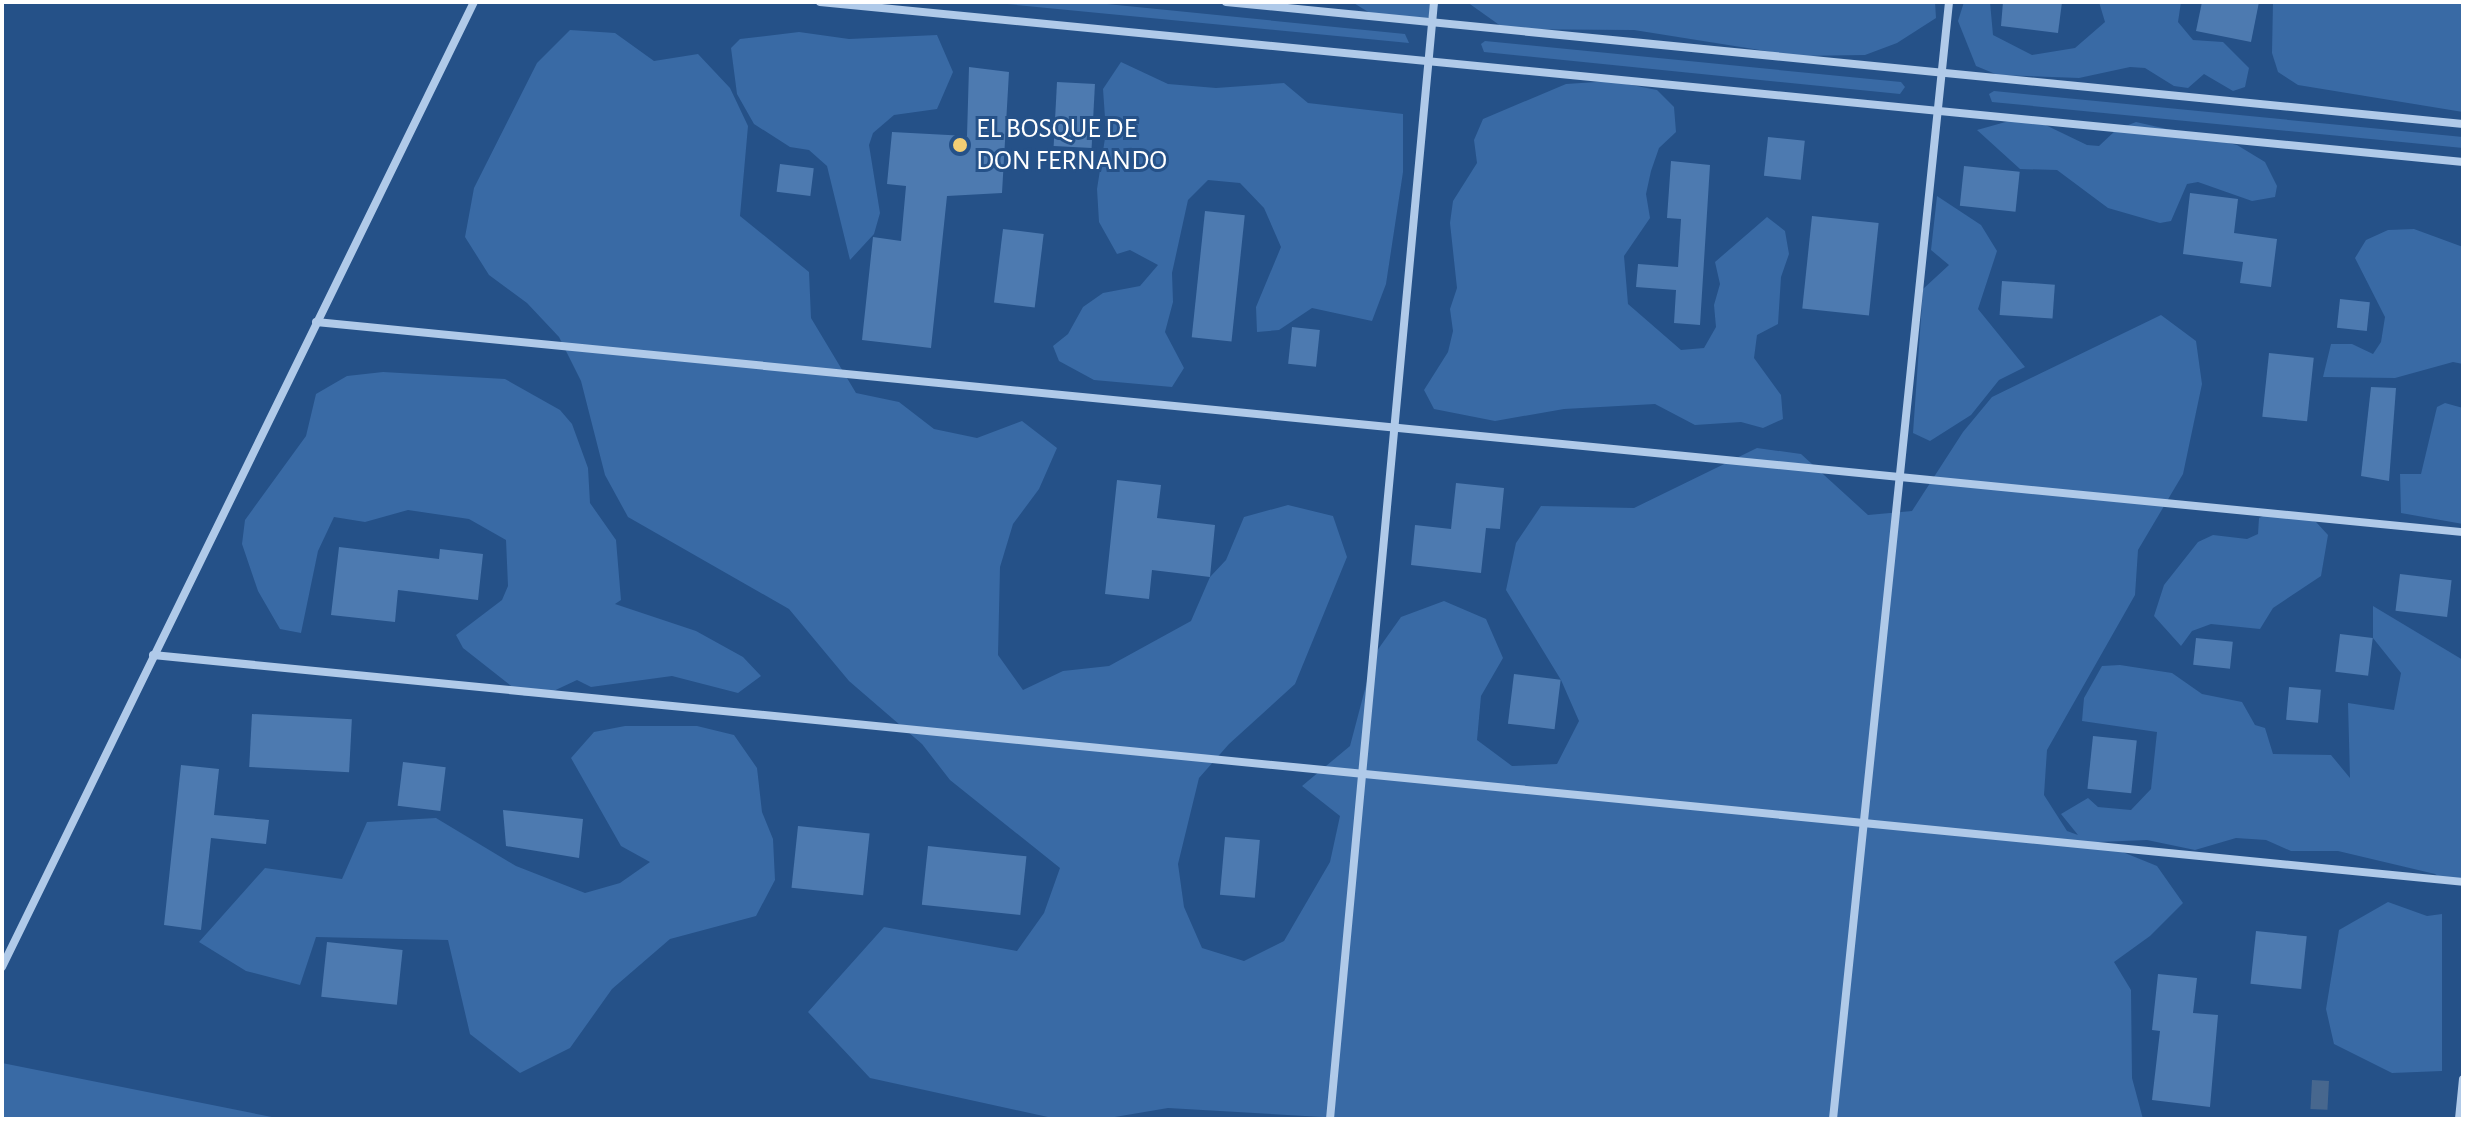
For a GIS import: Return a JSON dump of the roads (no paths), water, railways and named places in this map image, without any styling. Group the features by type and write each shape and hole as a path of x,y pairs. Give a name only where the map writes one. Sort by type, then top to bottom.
{"street":[{"path":"2,967 474,2"},
{"path":"820,2 2463,162"},
{"path":"1226,2 2463,124"},
{"path":"1330,1119 1434,2"},
{"path":"1833,1119 1949,2"},
{"path":"316,322 2463,532"},
{"path":"153,655 2463,882"},
{"path":"2459,1119 2463,1079"}],"place":[{"name":"EL BOSQUE DE DON FERNANDO","path":"960,145"}]}
